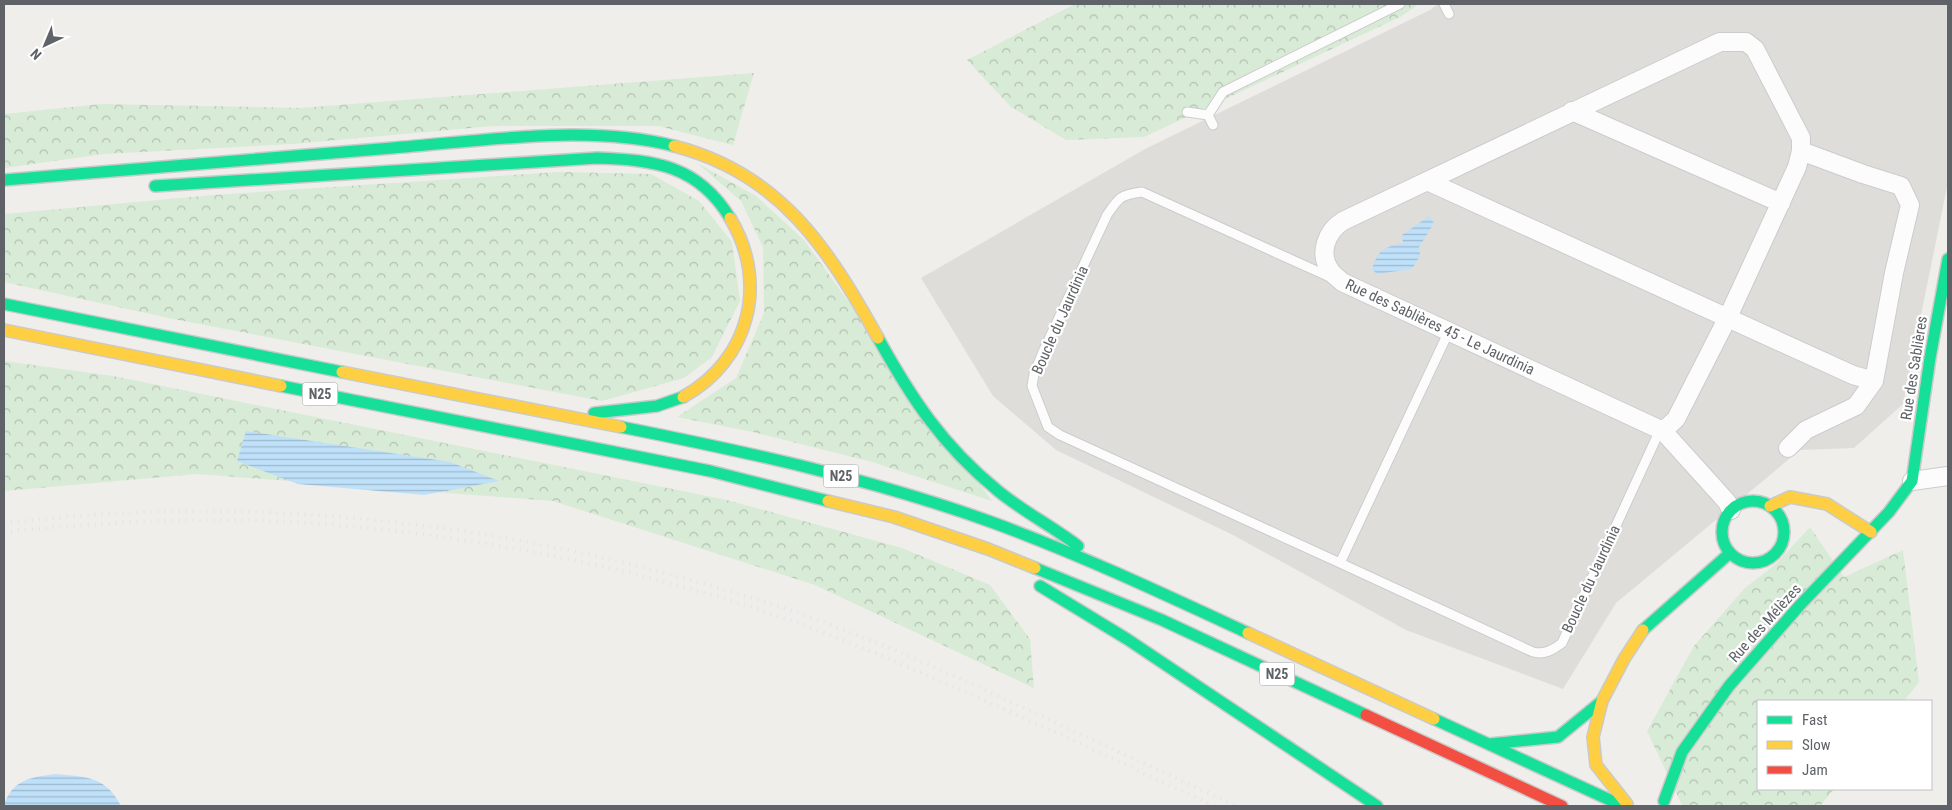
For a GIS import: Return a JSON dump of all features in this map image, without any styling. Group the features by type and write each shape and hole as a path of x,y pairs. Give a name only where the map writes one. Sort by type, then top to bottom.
{"main road":[{"path":"4,180 513,138 591,135 626,137 673,144 723,162 762,185 798,218 830,257 902,381 929,421 962,458 998,490 1056,529 1100,564"},
{"path":"147,186 597,158 639,160 674,169 700,185 723,206 738,228 748,256 751,279 750,305 742,333 726,362 702,384 676,400 645,408 612,410 573,416"},
{"name":"Rue des Sablières","path":"1912,481 1930,358 1948,259"},
{"name":"N25","path":"4,304 719,446 807,467 909,495 994,523 1100,564 1623,806"},
{"name":"N25","path":"4,330 710,471 894,517 988,550 1162,620 1562,806"},
{"path":"4,342 52,341"},
{"name":"Rue des Mélèzes","path":"1664,801 1682,752 1729,686 1800,605 1889,512 1912,481"},
{"path":"1770,506 1790,497 1827,504 1871,532"},
{"path":"1789,518 1778,514 1770,506 1756,501 1743,502 1731,510 1725,517 1722,526 1722,536 1725,545 1730,553 1748,563 1768,560 1781,545 1789,518 1809,500"},
{"path":"988,550 1014,571"},
{"path":"1628,806 1596,765 1593,737 1602,701 1624,659 1644,630 1730,553"},
{"path":"1028,580 1127,638 1377,806"},
{"path":"1488,744 1558,737 1602,701"}],"street":[{"name":"Rue des Sablières 45 - Le Jaurdinia","path":"1731,510 1727,502 1661,430 1342,282 1329,269 1324,254 1326,239 1335,226 1572,111 1720,42 1746,42 1755,50 1801,138 1801,152"},
{"path":"1572,111 1780,203"},
{"path":"1661,430 1676,419 1728,317 1797,167 1801,152 1901,186 1910,204 1894,273 1874,381 1856,406 1806,430 1788,448"},
{"path":"1427,181 1853,375 1874,381"},
{"path":"1912,481 1948,476"}],"lane":[{"path":"1208,115 1223,92 1400,4"},
{"path":"1444,4 1449,14"},
{"path":"1187,112 1208,115"},
{"path":"1208,115 1213,125"},
{"name":"Boucle du Jaurdinia","path":"1342,282 1142,192 1125,194 1116,202 1104,222 1034,374 1032,386 1048,427 1060,435 1532,652 1545,652 1554,649 1562,643 1661,430"},
{"path":"1340,563 1449,331"}],"shaded area":[{"path":"1438,4 1948,4 1948,182 1903,404 1854,448 1800,450 1616,603 1563,689 1406,630 1233,535 1056,450 993,396 921,278 1145,149 1430,10"}],"green space":[{"path":"1075,4 1419,4 1402,16 1144,137 1066,140 1011,107 967,60"},
{"path":"754,73 733,145 658,126 493,126 292,144 104,154 4,168 4,114 101,104 300,108"},
{"path":"697,163 756,196 804,240 992,501 872,462 753,432 677,417 736,378 764,313 763,247 741,201"},
{"path":"558,172 651,174 699,201 732,242 740,301 712,357 684,378 602,401 173,319 4,282 4,214 213,195"},
{"path":"4,361 113,376 727,500 902,548 990,585 1030,639 1034,688 815,585 553,501 197,474 4,491"},
{"path":"1810,527 1844,577 1903,550 1919,682 1905,700 1757,700 1757,790 1833,790 1820,806 1684,806 1647,731 1694,646 1745,588 1776,564"}],"water":[{"path":"1429,216 1434,223 1419,247 1420,256 1412,269 1377,274 1372,269 1379,253 1386,248 1403,243 1402,235"},
{"path":"246,431 450,462 499,481 424,495 298,484 237,461"},
{"path":"56,774 77,776 102,783 115,796 121,806 4,806 12,790 23,781"}],"railway":[{"path":"4,523 100,514 173,511 342,517 486,535 558,548 628,564 699,582 768,603 871,640 1236,806"},
{"path":"4,532 98,524 193,520 337,525 483,543 556,556 628,572 766,612 856,645 1011,712 1214,806"}],"traffic: fast":[{"path":"4,180 534,136 606,136 641,139 674,146"},
{"path":"155,186 597,158 618,159 656,164 689,176 717,200 730,218"},
{"path":"1664,801 1682,752 1729,686 1800,605 1889,512 1912,481 1930,358 1948,259"},
{"path":"4,304 342,372"},
{"path":"878,338 916,401 960,456 1007,498 1078,546"},
{"path":"281,386 710,471 828,501"},
{"path":"594,413 657,406 683,397"},
{"path":"621,427 809,468 948,507 1059,548 1248,633"},
{"path":"1753,501 1770,506 1775,510 1779,515 1784,532 1779,549 1775,554 1770,558 1753,563 1736,558 1731,554 1727,549 1722,532 1727,515 1731,510 1736,506 1753,501"},
{"path":"1643,630 1730,553"},
{"path":"1035,568 1162,620 1366,715"},
{"path":"1040,586 1127,639 1377,806"},
{"path":"1490,744 1558,737 1602,701"},
{"path":"1434,719 1623,806"}],"traffic: slow":[{"path":"674,146 711,158 744,175 772,195 797,218 840,274 878,338"},
{"path":"683,397 706,381 724,362 738,341 746,318 750,293 749,268 742,243 730,218"},
{"path":"4,330 281,386"},
{"path":"342,372 621,427"},
{"path":"1770,506 1790,497 1827,504 1871,532"},
{"path":"828,501 894,517 988,549 1035,568"},
{"path":"1627,804 1596,765 1593,737 1602,701 1624,659 1643,630"},
{"path":"1248,633 1434,719"}],"traffic: jam":[{"path":"1366,715 1562,806"}]}
